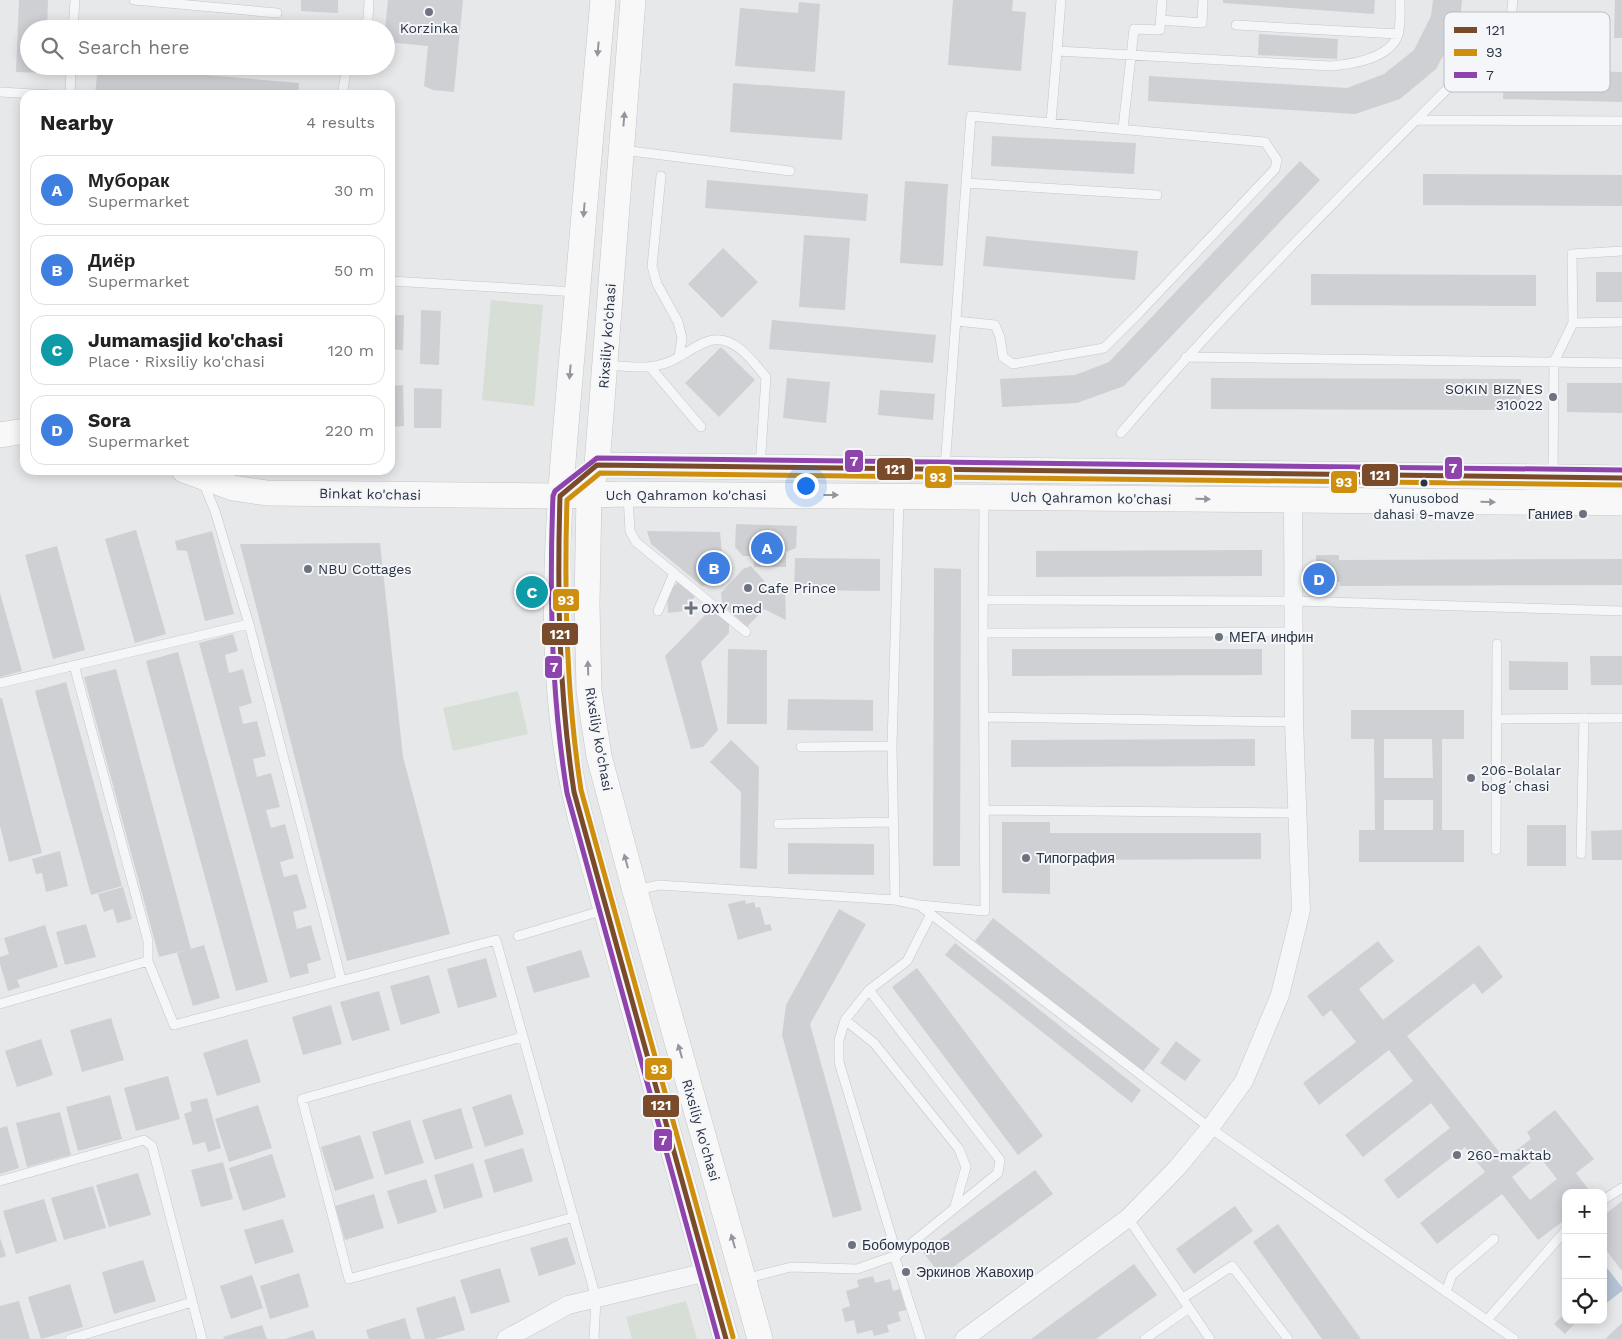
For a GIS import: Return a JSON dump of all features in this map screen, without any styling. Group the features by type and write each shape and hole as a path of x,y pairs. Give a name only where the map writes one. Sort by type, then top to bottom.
{"main road":[{"path":"602,0 560,496 556,593 558,667 564,733 574,792 581,820 726,1339"},
{"name":"Rixsiliy ko'chasi","path":"633,0 597,465 590,495 587,604 589,691 600,756 613,811 760,1339"},
{"path":"581,246 597,256 614,248"},
{"path":"0,435 20,432"},
{"path":"560,496 597,465"},
{"name":"Uch Qahramon ko'chasi","path":"597,465 1622,478"},
{"path":"1079,498 1080,471"},
{"name":"Binkat ko'chasi","path":"197,475 233,488 267,493 560,496"},
{"name":"Uch Qahramon ko'chasi","path":"560,496 628,494 1622,503"},
{"path":"581,820 586,809 595,803 605,804 613,811"}],"street":[{"path":"970,1337 1128,1218 1189,1155 1248,1073 1280,995 1300,910 1294,722 1293,500"},
{"path":"509,1338 568,1305 707,1272"}],"lane":[{"path":"74,20 75,0"},
{"path":"134,0 277,13"},
{"path":"367,20 369,0"},
{"path":"1051,122 1061,0"},
{"path":"1123,128 1134,29 1160,30 1162,0"},
{"path":"1160,20 1202,23 1203,0"},
{"path":"1057,51 1338,66 1351,65 1389,48 1398,34 1400,0"},
{"path":"1236,25 1398,34"},
{"path":"70,90 71,75"},
{"path":"343,90 345,75"},
{"path":"0,92 20,93"},
{"path":"1121,433 1186,357 1384,150 1445,92"},
{"path":"945,470 971,116 1265,142 1277,160 1275,169 1104,348 1013,364 1003,357 1000,337 995,325 956,322"},
{"path":"1417,120 1622,121"},
{"path":"621,150 790,171"},
{"path":"661,176 652,266 657,284 678,322 682,338 679,357"},
{"path":"966,184 1157,195"},
{"path":"1554,477 1554,362 1573,323 1572,254 1622,251"},
{"path":"395,281 577,292"},
{"path":"1573,323 1622,322"},
{"path":"605,364 651,368 669,363 713,339 727,340 747,355 766,377 760,467"},
{"path":"1186,357 1622,363"},
{"path":"651,368 701,427"},
{"path":"193,475 215,511 249,624 341,979"},
{"path":"628,494 630,531 636,542 746,632"},
{"path":"895,900 892,746 899,496"},
{"path":"635,891 659,885 895,900 920,905 985,911 984,497"},
{"path":"658,610 674,573"},
{"path":"983,600 1294,601 1622,611"},
{"path":"0,683 249,624"},
{"path":"983,632 1294,632"},
{"path":"1496,850 1497,644"},
{"path":"74,665 148,941 148,961 174,1025 341,979 496,940 596,1298 594,1339"},
{"path":"984,717 1294,722"},
{"path":"1581,854 1584,718"},
{"path":"1496,719 1622,718"},
{"path":"801,747 892,746"},
{"path":"985,810 1297,813"},
{"path":"778,824 893,822"},
{"path":"920,905 1210,1128 1514,1339"},
{"path":"518,936 606,909"},
{"path":"921,1339 895,1258 897,1255 839,1062 839,1040 845,1020 869,990 907,961 931,914"},
{"path":"0,1004 148,961"},
{"path":"743,1280 791,1267 857,1269 897,1255 998,1173 1000,1160 869,990"},
{"path":"845,1020 874,1043 959,1149 966,1166 955,1206"},
{"path":"522,1037 302,1099 350,1279 574,1217"},
{"path":"0,1181 144,1140 152,1146 202,1339"},
{"path":"1607,1197 1622,1188"},
{"path":"1128,1218 1210,1339"},
{"path":"1487,1320 1562,1234"},
{"path":"1446,1292 1452,1275 1494,1239"},
{"path":"1182,1298 1232,1266 1288,1339"},
{"path":"70,1339 192,1302"},
{"path":"1146,1339 1189,1308"}],"shaded area":[{"path":"491,300 543,305 534,406 482,400"},
{"path":"518,691 528,734 453,751 443,708"},
{"path":"686,1301 697,1339 632,1339 626,1317"}],"water":[{"path":"1607,1268 1622,1287 1622,1291 1607,1303"}],"building":[{"path":"19,0 48,0 47,20 20,20 20,72 16,72"},
{"path":"301,0 338,0 338,13 301,11"},
{"path":"388,0 463,0 454,92 433,90 424,86 428,46 395,43 395,20 386,20"},
{"path":"953,0 1013,0 1012,11 1026,12 1021,71 948,65"},
{"path":"1223,0 1375,0 1374,14 1223,3"},
{"path":"1433,0 1462,0 1461,12 1444,12 1444,54 1436,69 1400,99 1355,114 1148,101 1149,76 1347,88 1384,74 1414,50 1431,16"},
{"path":"1615,0 1622,0 1622,38 1614,38"},
{"path":"799,2 820,4 815,72 735,66 740,8 798,13"},
{"path":"1259,34 1338,39 1337,59 1258,55"},
{"path":"1610,72 1622,72 1622,102 1503,99 1503,92 1610,92"},
{"path":"97,75 204,75 299,83 298,90 96,90"},
{"path":"733,83 845,91 842,140 730,132"},
{"path":"992,136 1136,143 1134,174 991,166"},
{"path":"1300,161 1320,180 1124,386 1077,403 1002,407 1000,379 1075,375 1109,362"},
{"path":"1423,174 1622,175 1622,206 1423,205"},
{"path":"707,180 868,194 866,221 705,208"},
{"path":"905,181 948,184 943,266 900,263"},
{"path":"804,235 850,238 845,310 799,307"},
{"path":"986,236 1138,251 1135,280 983,266"},
{"path":"723,248 758,282 722,318 688,284"},
{"path":"1596,272 1622,272 1622,302 1596,302"},
{"path":"1311,274 1536,275 1536,306 1311,305"},
{"path":"421,310 441,311 439,365 420,364"},
{"path":"395,315 404,315 403,350 395,349"},
{"path":"772,320 936,335 933,363 769,349"},
{"path":"721,347 755,380 719,417 685,383"},
{"path":"787,378 830,382 826,423 783,418"},
{"path":"1211,378 1521,379 1521,410 1211,409"},
{"path":"1567,383 1622,383 1622,413 1567,412"},
{"path":"403,385 404,426 395,427 395,386"},
{"path":"414,388 442,389 441,428 414,428"},
{"path":"880,390 935,394 933,420 878,415"},
{"path":"736,524 797,526 796,548 786,552 786,567 754,567 754,556 743,556 735,547"},
{"path":"136,530 166,634 135,643 105,539"},
{"path":"212,531 234,614 205,621 187,551 177,550 175,541"},
{"path":"647,531 720,532 723,564 717,579 710,585 702,586 651,544"},
{"path":"380,543 403,757 450,934 347,961 240,544"},
{"path":"57,546 85,650 53,659 25,555"},
{"path":"1262,550 1262,576 1036,577 1036,551"},
{"path":"1316,555 1339,555 1339,560 1622,559 1622,585 1340,586 1340,582 1317,582"},
{"path":"795,558 880,559 880,591 794,590"},
{"path":"751,566 767,584 785,588 786,620 764,609 747,627 722,604 721,593 743,569"},
{"path":"934,568 961,569 960,866 933,866"},
{"path":"528,578 535,578 535,605 528,605"},
{"path":"680,580 695,596 686,611 668,613 667,594"},
{"path":"0,593 22,671 0,677"},
{"path":"716,612 729,624 729,633 701,662 718,730 703,747 691,749 665,656 707,613"},
{"path":"233,634 238,651 225,655 229,673 243,669 252,703 239,707 243,724 257,721 266,756 253,759 257,777 271,773 280,807 266,810 271,828 285,824 294,858 280,862 284,877 297,874 307,908 293,912 297,929 311,925 321,960 307,964 309,973 290,978 199,643"},
{"path":"728,649 767,650 767,724 727,724"},
{"path":"1012,649 1262,649 1262,675 1012,676"},
{"path":"178,652 268,982 236,991 146,661"},
{"path":"1590,656 1622,656 1622,685 1591,685"},
{"path":"1509,661 1568,662 1568,690 1509,690"},
{"path":"116,669 191,949 159,957 84,677"},
{"path":"66,682 122,886 91,895 35,691"},
{"path":"0,698 2,698 42,853 9,862 0,826"},
{"path":"788,699 873,700 873,731 787,730"},
{"path":"1351,710 1464,710 1464,739 1442,739 1442,830 1464,830 1464,862 1359,862 1359,830 1375,830 1374,739 1351,739","holes":["1384,739 1432,739 1433,778 1384,778","1384,800 1433,800 1433,830 1384,830"]},
{"path":"1255,739 1255,766 1011,767 1011,740"},
{"path":"731,740 759,767 757,869 740,868 741,792 710,762"},
{"path":"1002,822 1050,822 1050,833 1261,833 1261,859 1050,860 1050,894 1002,893"},
{"path":"1527,825 1566,825 1566,866 1527,866"},
{"path":"1622,830 1622,860 1592,860 1591,831"},
{"path":"788,843 874,844 874,875 788,874"},
{"path":"60,851 68,886 46,892 42,873 36,874 32,859"},
{"path":"123,887 132,919 117,923 113,909 104,912 98,894"},
{"path":"745,900 746,904 754,902 756,908 760,907 765,925 770,924 772,930 738,940 728,904"},
{"path":"839,909 866,924 810,1024 862,1210 833,1218 782,1035 786,1005"},
{"path":"993,918 1160,1049 1142,1073 975,941"},
{"path":"86,924 96,957 65,965 56,932"},
{"path":"45,925 58,967 17,980 20,987 8,991 0,964 0,957 9,954 4,938"},
{"path":"1378,941 1394,961 1359,989 1383,1020 1479,945 1503,977 1482,994 1474,983 1407,1036 1505,1159 1531,1139 1527,1132 1555,1110 1594,1159 1576,1173 1588,1189 1562,1189 1562,1222 1538,1240 1502,1194 1437,1244 1420,1223 1485,1172 1465,1147 1398,1199 1384,1180 1450,1128 1431,1103 1363,1157 1345,1135 1413,1081 1389,1050 1319,1105 1303,1083 1356,1042 1331,1010 1323,1017 1307,996","holes":["1539,1156 1557,1179 1530,1200 1512,1177"]},
{"path":"955,943 1141,1090 1132,1103 945,955"},
{"path":"204,945 220,998 193,1006 177,953"},
{"path":"581,950 590,977 534,993 526,967"},
{"path":"486,958 497,997 458,1008 447,969"},
{"path":"917,968 1043,1136 1018,1155 892,987"},
{"path":"429,975 440,1013 401,1025 390,986"},
{"path":"379,991 390,1030 352,1041 340,1002"},
{"path":"331,1005 342,1044 303,1055 292,1017"},
{"path":"111,1018 124,1060 82,1072 70,1030"},
{"path":"41,1039 53,1075 17,1087 5,1051"},
{"path":"247,1039 261,1082 217,1096 203,1053"},
{"path":"1176,1041 1201,1060 1185,1081 1160,1063"},
{"path":"168,1076 180,1119 136,1131 124,1088"},
{"path":"511,1094 524,1134 485,1147 472,1107"},
{"path":"110,1095 122,1139 78,1151 66,1107"},
{"path":"207,1098 221,1148 208,1152 205,1142 193,1145 184,1114 192,1111 190,1102"},
{"path":"258,1105 272,1148 229,1162 215,1119"},
{"path":"461,1108 473,1148 435,1160 422,1120"},
{"path":"60,1112 71,1155 27,1167 16,1123"},
{"path":"410,1120 424,1163 385,1175 372,1132"},
{"path":"7,1126 19,1168 0,1174 0,1128"},
{"path":"360,1135 374,1178 335,1191 321,1147"},
{"path":"523,1148 533,1181 494,1193 484,1160"},
{"path":"272,1154 286,1197 243,1211 229,1168"},
{"path":"223,1162 233,1199 201,1207 191,1170"},
{"path":"473,1163 483,1197 444,1209 434,1175"},
{"path":"1035,1170 1053,1194 941,1276 923,1252"},
{"path":"138,1173 151,1215 109,1227 96,1185"},
{"path":"426,1179 437,1212 398,1224 387,1191"},
{"path":"93,1186 106,1228 64,1240 51,1198"},
{"path":"374,1194 384,1228 345,1240 335,1206"},
{"path":"44,1199 57,1241 16,1254 3,1211"},
{"path":"1622,1201 1622,1271 1607,1251 1607,1213"},
{"path":"1235,1206 1253,1231 1194,1274 1176,1249"},
{"path":"283,1219 294,1252 255,1264 244,1230"},
{"path":"1278,1224 1361,1339 1322,1339 1253,1242"},
{"path":"567,1237 576,1264 539,1276 530,1248"},
{"path":"0,1238 6,1256 0,1258"},
{"path":"143,1260 156,1301 114,1314 102,1272"},
{"path":"1134,1264 1157,1295 1096,1339 1031,1339"},
{"path":"500,1268 510,1302 471,1314 460,1280"},
{"path":"299,1273 309,1307 270,1319 260,1286"},
{"path":"252,1275 263,1308 231,1319 220,1286"},
{"path":"873,1276 875,1283 890,1279 893,1291 900,1289 906,1310 898,1312 901,1321 887,1325 889,1332 874,1336 872,1330 857,1334 854,1320 845,1322 842,1309 850,1306 846,1291 859,1287 857,1280"},
{"path":"70,1284 83,1327 41,1339 28,1297"},
{"path":"455,1296 465,1330 435,1339 425,1339 416,1308"},
{"path":"19,1301 30,1339 0,1339 0,1306"},
{"path":"1562,1316 1562,1324 1574,1324 1565,1334 1554,1324"},
{"path":"405,1318 411,1339 369,1339 366,1330"},
{"path":"1622,1323 1622,1339 1606,1338"},
{"path":"262,1325 267,1339 224,1339 223,1337"},
{"path":"313,1330 316,1339 285,1339"}],"transit line":[{"name":"7","path":"718,1339 567,793 554,682 552,645 552,533 553,496 555,491 597,458 1622,470"},
{"name":"121","path":"726,1339 574,792 565,718 560,644 560,496 597,465 1622,478"},
{"name":"93","path":"733,1337 581,790 572,717 567,645 567,500 600,473 1622,485"}],"place":[{"name":"Korzinka","path":"429,12"},
{"name":"SOKIN BIZNES 310022","path":"1553,397"},
{"name":"Yunusobod dahasi 9-mavze","path":"1424,483"},
{"name":"Ганиев","path":"1583,514"},
{"name":"Муборак","path":"767,548"},
{"name":"Диёр","path":"714,568"},
{"name":"NBU Cottages","path":"308,569"},
{"name":"Sora","path":"1319,579"},
{"name":"Cafe Prince","path":"748,588"},
{"name":"Jumamasjid ko'chasi","path":"532,592"},
{"name":"OXY med","path":"691,608"},
{"name":"МЕГА инфин","path":"1219,637"},
{"name":"206-Bolalar bogʻchasi","path":"1471,778"},
{"name":"Типография","path":"1026,858"},
{"name":"260-maktab","path":"1457,1155"},
{"name":"Бобомуродов","path":"852,1245"},
{"name":"Эркинов Жавохир","path":"906,1272"}]}
